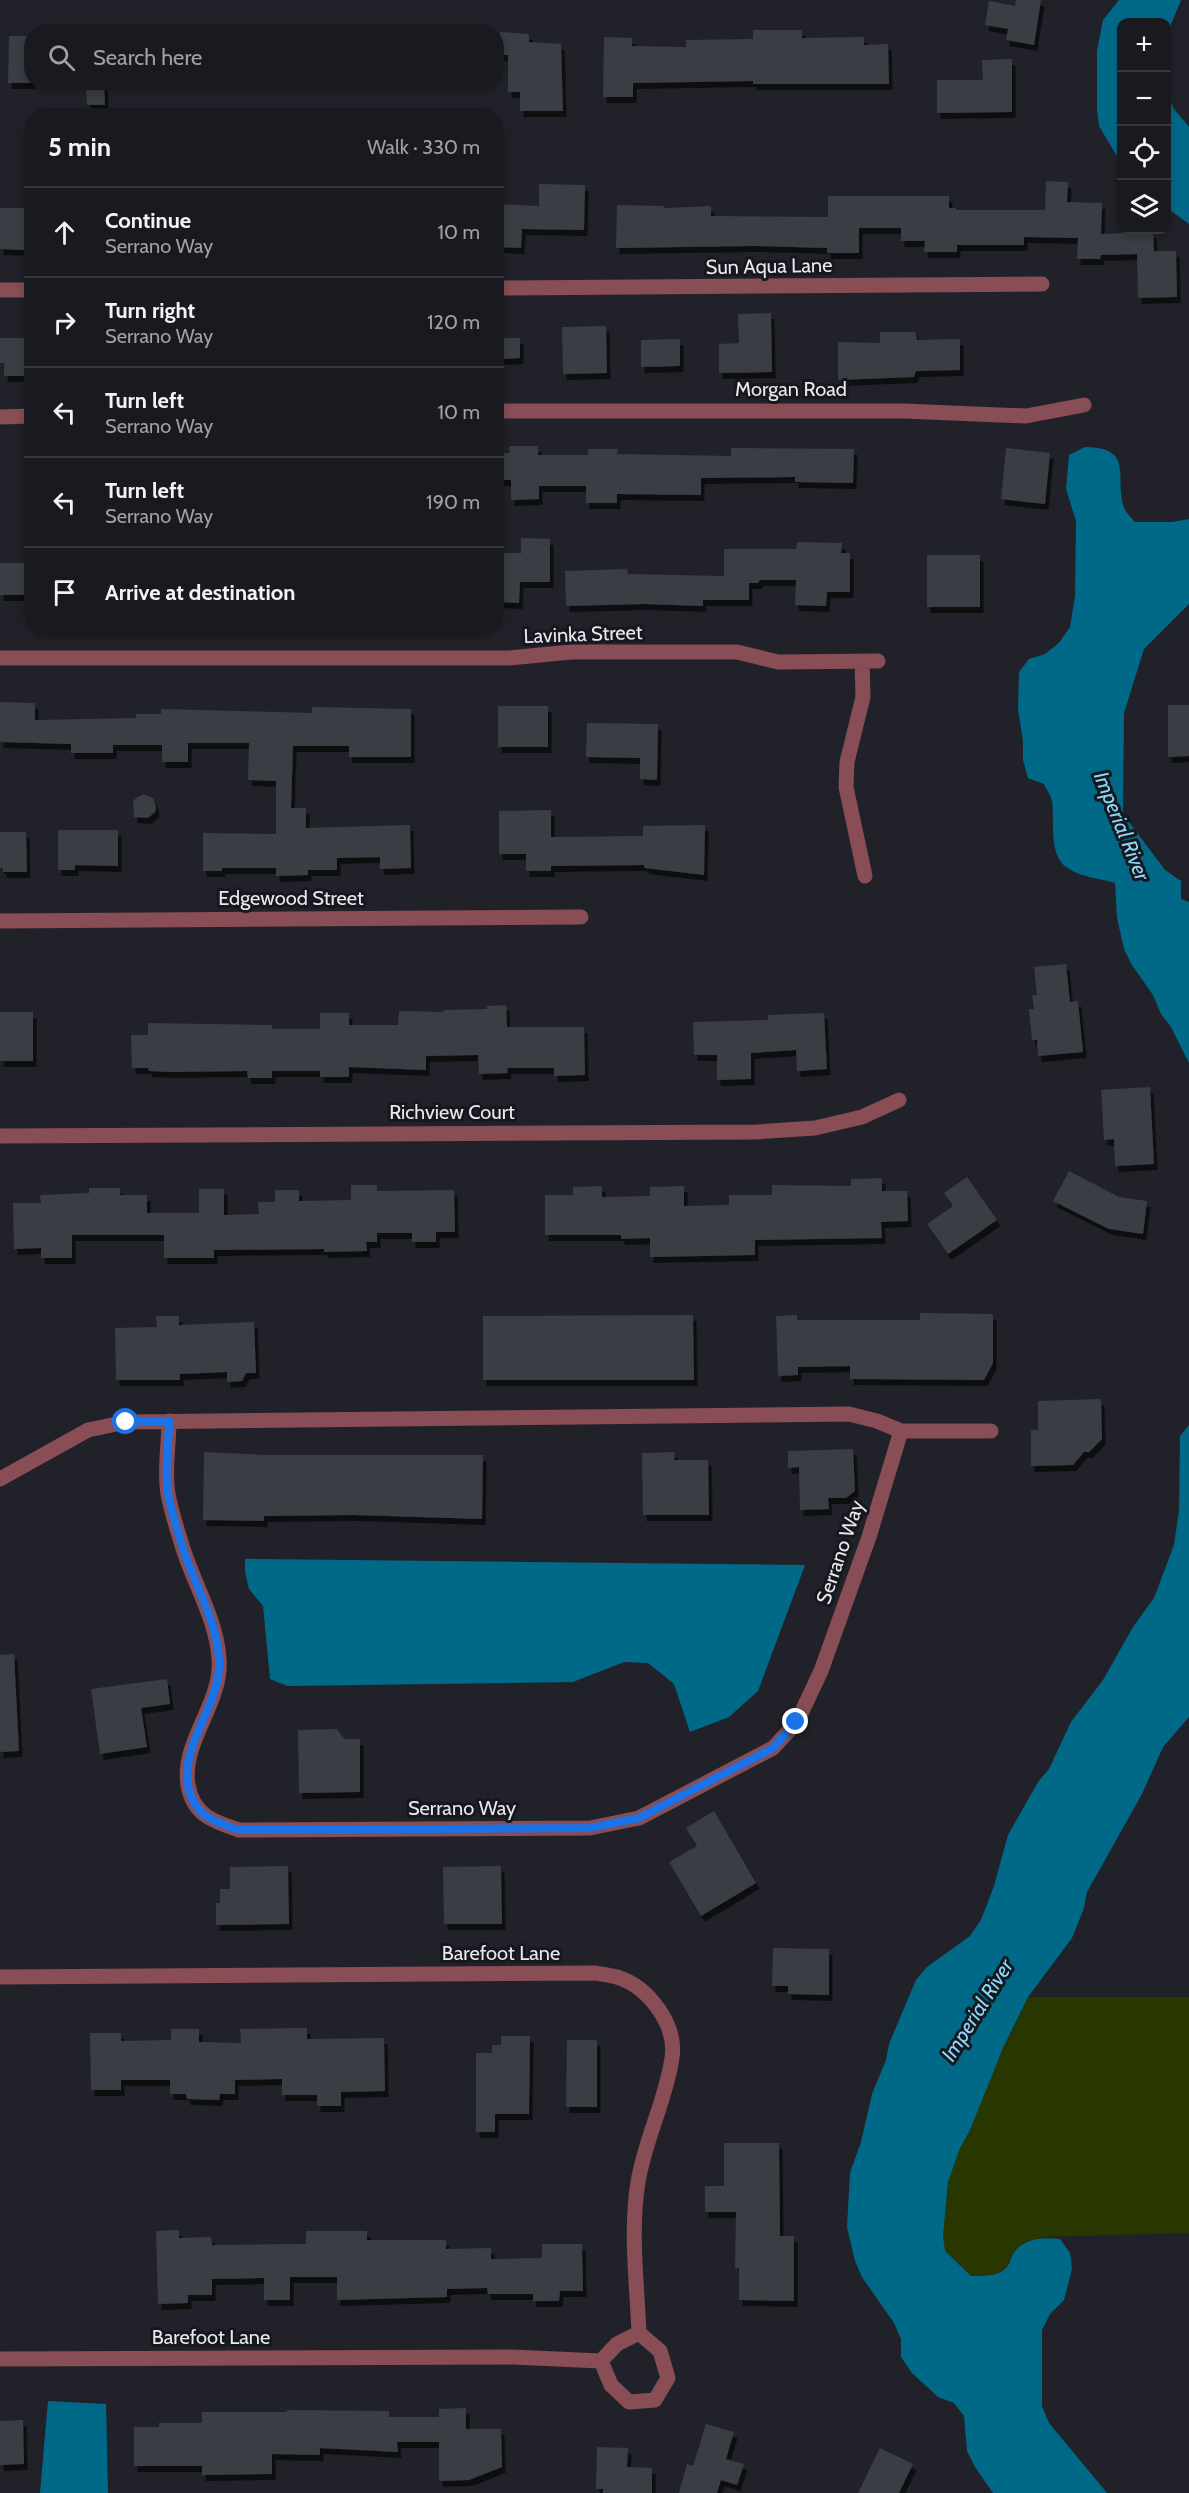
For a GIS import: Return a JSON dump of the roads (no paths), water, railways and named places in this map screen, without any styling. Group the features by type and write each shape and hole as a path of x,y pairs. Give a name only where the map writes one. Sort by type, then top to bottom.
{"street":[{"name":"Sun Aqua Lane","path":"504,288 1042,284"},
{"path":"0,290 24,290"},
{"name":"Morgan Road","path":"504,411 903,411 1026,416 1084,405"},
{"path":"0,417 24,416"},
{"name":"Lavinka Street","path":"0,658 509,658 571,652 737,652 778,662 870,661 847,762 846,787 865,876"},
{"name":"Edgewood Street","path":"0,921 581,917"},
{"name":"Richview Court","path":"0,1136 756,1132 815,1128 862,1117 899,1100"},
{"path":"0,1479 88,1430 126,1422 849,1414 878,1421 901,1431 991,1431"},
{"name":"Serrano Way","path":"169,1421 168,1492 181,1544 211,1619 219,1660 216,1683 189,1763 188,1786 196,1806 210,1821 239,1830 590,1828 639,1818 773,1748 796,1722 821,1671 869,1537 901,1431"},
{"name":"Barefoot Lane","path":"0,1977 595,1973 618,1977 639,1988 656,2005 669,2030 673,2056 649,2133 636,2198 639,2333"},
{"path":"639,2333 660,2351 668,2378 655,2400 629,2402 611,2385 602,2361 617,2344 639,2333"},
{"name":"Barefoot Lane","path":"0,2358 512,2357 602,2361"}],"water":[{"path":"1119,0 1181,0 1171,24 1171,18 1117,18 1117,156 1099,126 1097,110 1097,51 1103,20"},
{"path":"1171,102 1189,127 1189,224 1171,211"},
{"name":"Imperial River","path":"1085,447 1111,452 1117,458 1120,466 1124,507 1135,522 1172,522 1189,519 1189,604 1144,649 1124,713 1123,814 1165,870 1181,881 1181,899 1189,902 1189,1063 1171,1027 1161,1014 1153,995 1124,949 1117,918 1115,883 1077,873 1060,861 1054,845 1051,799 1044,784 1028,778 1023,760 1023,741 1018,709 1019,672 1029,659 1045,654 1059,643 1070,627 1075,596 1076,521 1066,489 1069,455"},
{"name":"Imperial River","path":"1189,1425 1189,1717 1163,1747 1142,1794 1087,1892 1084,1908 1072,1938 1028,1997 1003,2048 970,2130 960,2148 948,2182 943,2236 945,2251 971,2276 999,2273 1007,2267 1017,2249 1034,2240 1060,2239 1070,2253 1072,2269 1064,2300 1050,2314 1042,2330 1042,2406 1049,2423 1107,2493 993,2493 967,2451 964,2416 954,2403 938,2397 912,2373 901,2357 901,2339 894,2323 862,2277 855,2261 847,2227 850,2173 861,2142 872,2094 886,2060 889,2044 916,1980 927,1967 970,1936 981,1920 994,1886 1008,1835 1038,1782 1049,1769 1071,1722 1103,1680 1133,1627 1154,1598 1174,1545 1179,1511 1180,1436"},
{"path":"245,1559 805,1565 758,1691 729,1717 690,1732 674,1684 648,1663 624,1662 573,1682 287,1686 270,1679 263,1606 249,1589"},
{"path":"48,2401 106,2404 108,2493 40,2493"}]}
